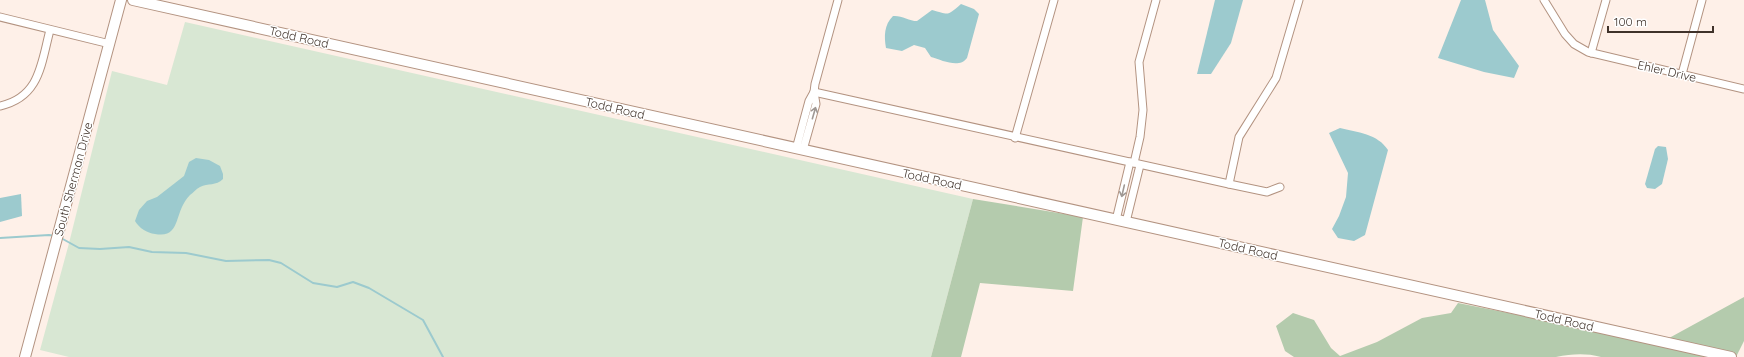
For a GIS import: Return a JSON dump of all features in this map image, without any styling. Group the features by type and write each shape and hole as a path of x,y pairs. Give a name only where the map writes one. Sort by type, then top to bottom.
{"street":[{"name":"South Sherman Drive","path":"25,357 122,0"},
{"name":"Todd Road","path":"133,0 1731,357"},
{"path":"800,149 816,104 814,92 815,84 838,0"},
{"path":"1015,138 1054,0"},
{"path":"1121,221 1140,137 1143,110 1139,62 1156,0"},
{"path":"1229,184 1239,137 1276,78 1299,0"},
{"name":"Ehler Drive","path":"1544,0 1565,34 1574,44 1591,53 1744,89"},
{"path":"1591,53 1606,0"},
{"path":"1682,74 1702,0"},
{"path":"0,17 110,44"},
{"path":"0,106 17,100 34,84 39,72 50,30"},
{"path":"814,92 1015,138 1267,192 1280,187"}],"green space":[{"path":"185,22 973,199 931,357 69,357 40,350 68,247 112,71 167,85"},
{"path":"973,199 1083,217 1073,291 980,283 961,357 931,357"},
{"path":"1744,297 1744,341 1736,357 1601,357 1578,354 1556,357 1294,357 1285,351 1276,326 1293,313 1314,320 1331,348 1340,356 1377,342 1422,318 1451,313 1458,303 1660,343"}],"water":[{"path":"1215,0 1243,0 1231,43 1211,74 1197,74"},
{"path":"1461,0 1485,0 1493,30 1519,66 1514,78 1484,72 1438,58"},
{"path":"961,4 974,9 979,14 967,58 964,61 960,63 950,63 931,57 925,48 914,45 902,51 886,48 885,31 890,19 893,16 899,16 917,21 932,10 948,13 953,11"},
{"path":"1340,128 1367,134 1379,140 1388,150 1365,235 1354,241 1338,238 1332,229 1339,216 1346,197 1348,173 1329,133"},
{"path":"1658,146 1666,147 1668,159 1662,184 1655,189 1647,188 1645,184 1655,149"},
{"path":"196,158 209,160 220,166 223,179 218,183 200,187 190,195 181,209 176,223 169,232 164,234 155,234 149,233 141,228 135,221 139,210 147,201 157,197 184,176 189,162"},
{"path":"21,194 22,216 0,222 0,198"}],"waterway":[{"path":"0,238 49,235 55,236"},
{"path":"61,238 79,248 100,249 129,247 152,252 186,253 226,261 269,260 281,263 313,283 337,287 353,282 369,288 423,320 443,357"}]}
